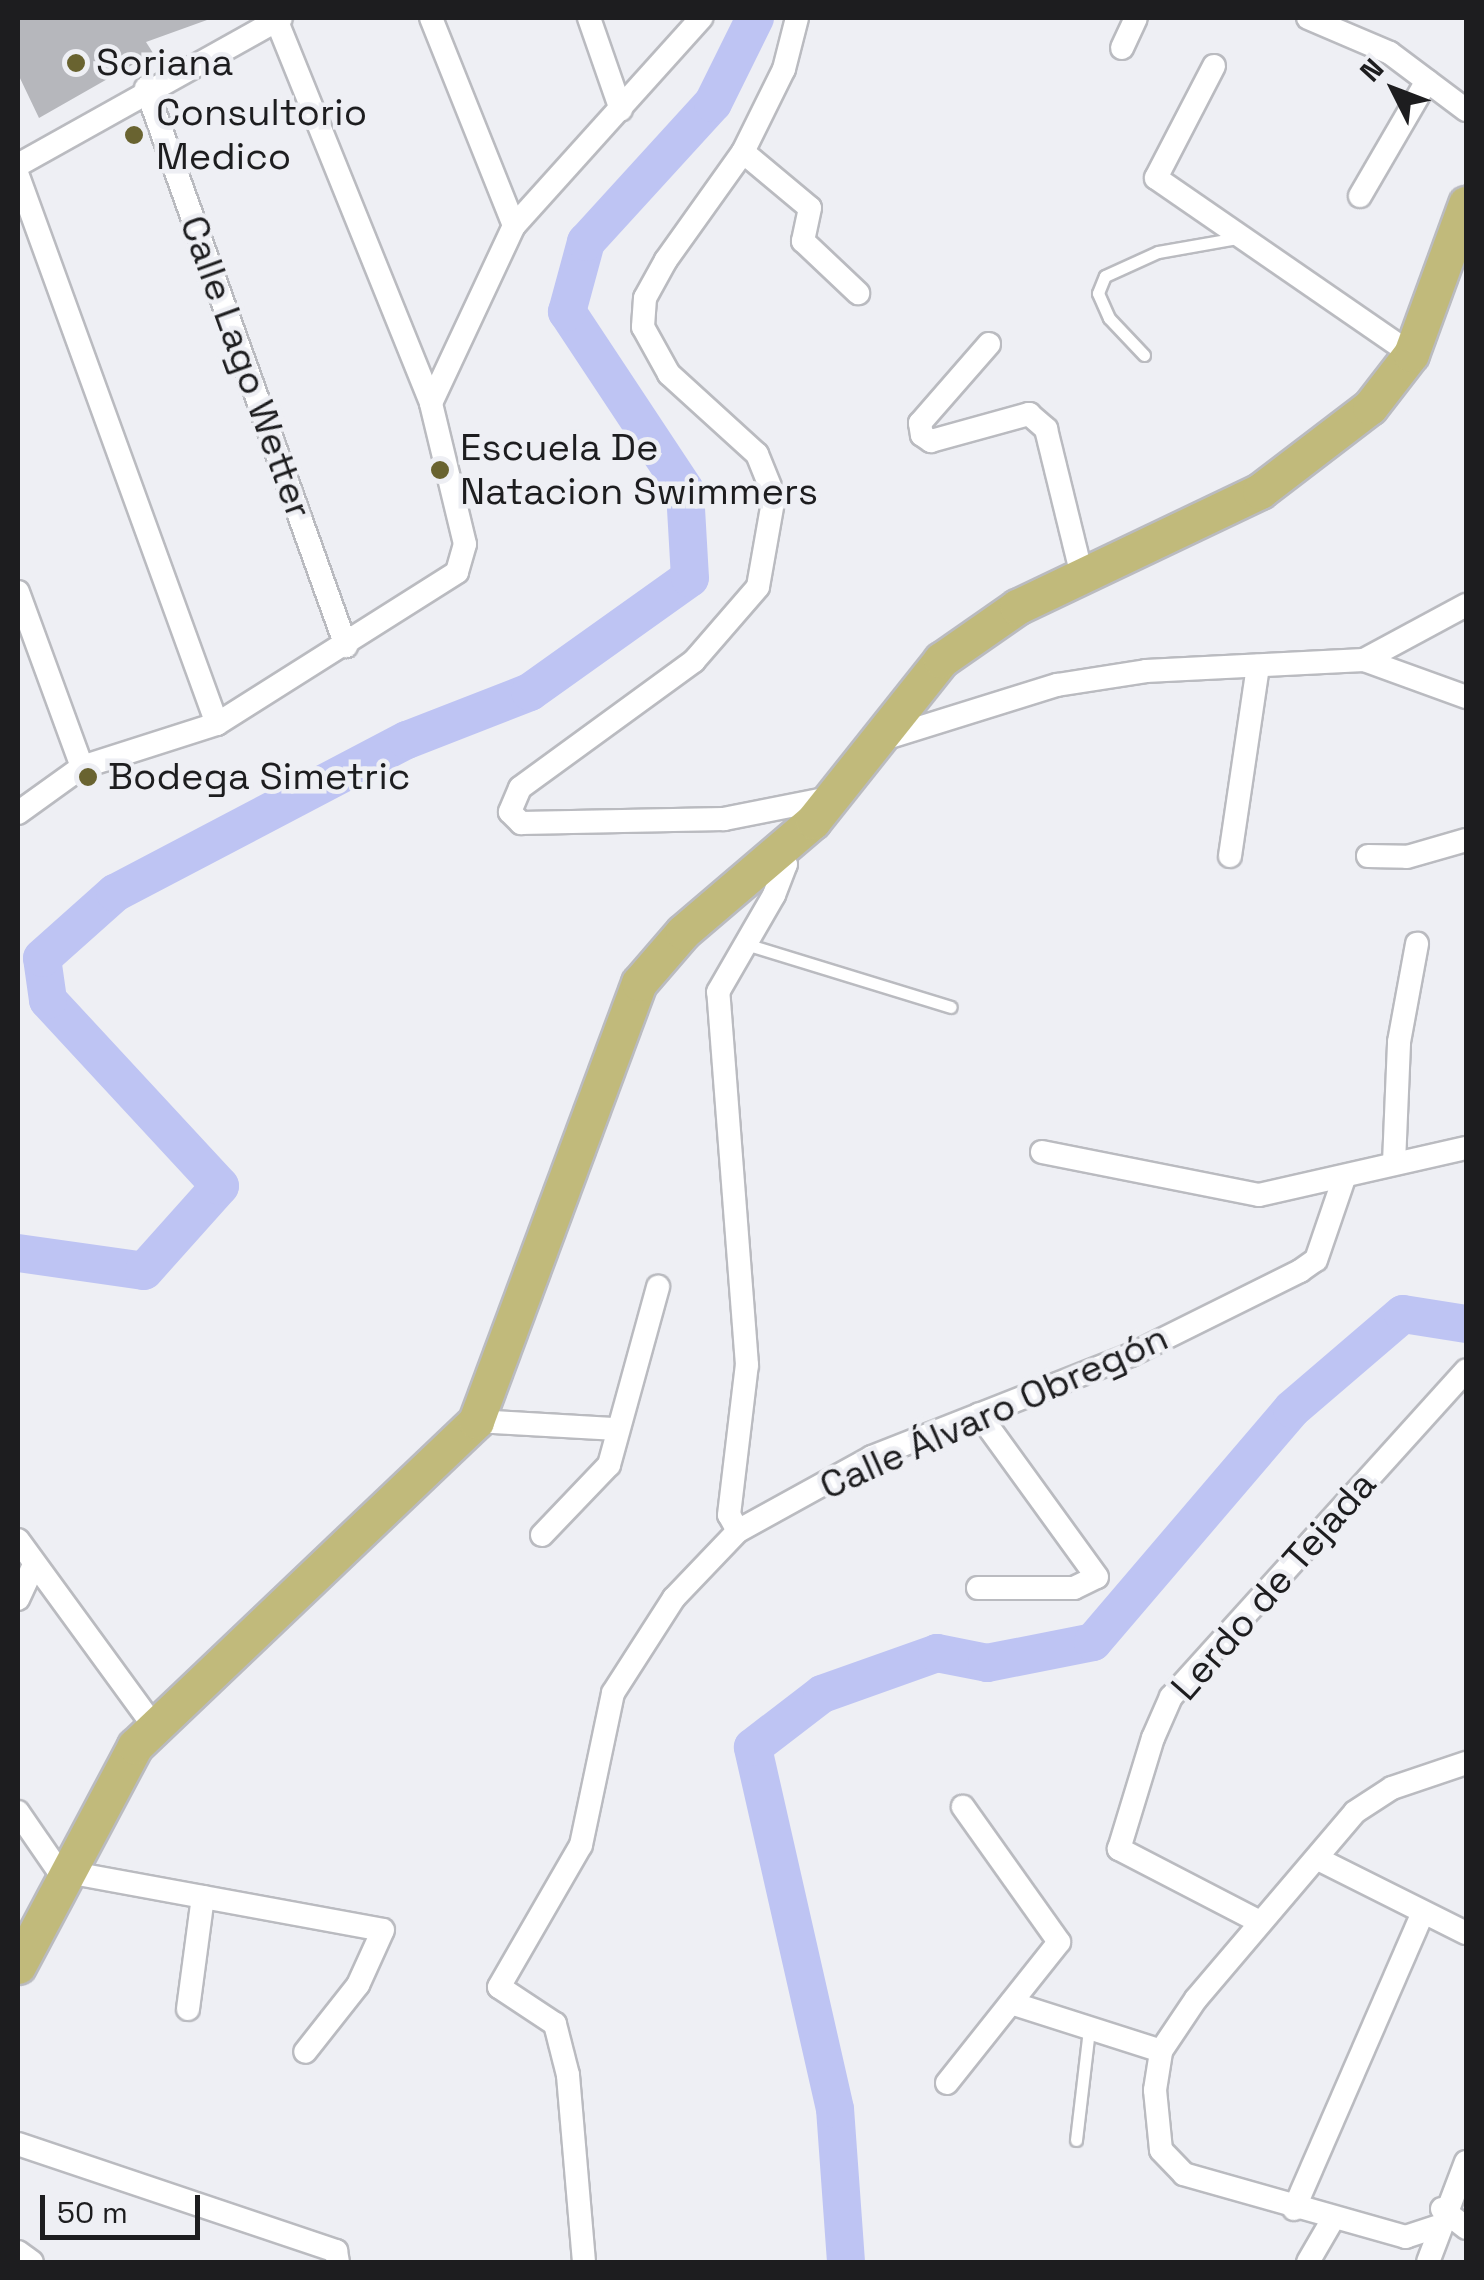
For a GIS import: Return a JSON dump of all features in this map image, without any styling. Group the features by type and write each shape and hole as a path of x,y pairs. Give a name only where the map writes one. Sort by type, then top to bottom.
{"main road":[{"path":"18,1966 135,1746 476,1420 639,983 830,798 868,744 941,660 1082,576 1322,452 1411,354 1466,204"}],"street":[{"path":"18,813 82,767 217,724 346,646 457,572 465,544 431,404 278,18 21,152"},
{"path":"431,18 514,226"},
{"path":"589,18 621,110"},
{"path":"431,404 514,226 701,18"},
{"path":"796,18 784,69 743,152 666,260 645,298 642,327 669,374 757,454 774,496 758,587 694,661 520,788 510,812 521,823 724,819 830,798"},
{"path":"1122,48 1136,18"},
{"path":"1308,18 1390,53 1466,110"},
{"path":"1214,66 1156,178 1411,354"},
{"path":"1360,196 1427,81"},
{"name":"Calle Lago Wetter","path":"146,88 346,646"},
{"path":"743,152 810,208 804,241 858,294"},
{"path":"18,176 217,724"},
{"path":"989,344 920,423 922,435 932,441 1030,414 1046,428 1082,576"},
{"path":"18,592 82,767"},
{"path":"1384,644 1390,630 1466,593"},
{"path":"1364,660 1384,644 1430,630 1466,605"},
{"path":"868,744 1057,685 1258,666 1364,660 1466,697"},
{"path":"1230,856 1258,666"},
{"path":"1368,856 1407,857 1466,840"},
{"path":"738,1531 729,1515 747,1365 718,992 786,864 778,851"},
{"path":"1394,1163 1398,1042 1418,944"},
{"path":"1042,1152 1259,1194 1343,1181 1394,1163 1466,1148"},
{"name":"Calle Álvaro Obregón","path":"584,2262 554,2024 500,1987 582,1845 613,1694 674,1598 738,1531 872,1457 1130,1354 1300,1271 1316,1260 1343,1181"},
{"path":"542,1535 609,1465 618,1444 613,1428 658,1287"},
{"name":"Lerdo de Tejada","path":"1258,1921 1119,1849 1154,1738 1171,1697 1466,1370"},
{"path":"978,1588 1074,1588 1097,1577 979,1414"},
{"path":"476,1420 613,1428"},
{"path":"18,1540 155,1728"},
{"path":"18,1599 34,1567"},
{"path":"1439,2218 1406,2237 1294,2208 1170,2162 1156,2134 1161,2051 1258,1921 1371,1798 1466,1764"},
{"path":"946,2083 1059,1942 963,1807"},
{"path":"18,1812 66,1876 383,1930 358,1985 305,2052"},
{"path":"1318,1859 1420,1917 1466,1933"},
{"path":"188,2009 203,1897"},
{"path":"1294,2208 1420,1917"},
{"path":"1011,2004 1161,2051"},
{"path":"18,2144 336,2250 338,2262"},
{"path":"1428,2262 1439,2218 1466,2162"},
{"path":"1439,2218 1466,2228"},
{"path":"1308,2262 1333,2219"},
{"path":"18,2252 32,2262"}],"lane":[{"path":"1144,354 1109,318 1098,294 1105,276 1158,252 1242,237"},
{"path":"746,944 951,1007"},
{"path":"1076,2140 1090,2030"}],"building":[{"name":"Soriana","path":"18,18 207,20 146,42 153,53 39,118 18,74"}],"waterway":[{"path":"18,1253 144,1271 220,1186 48,1000 42,958 115,893 407,740 530,692 690,578 685,490 567,312 586,242 713,103 755,18"},
{"path":"846,2262 835,2109 753,1747 822,1694 937,1653 987,1663 1093,1642 1292,1409 1403,1314 1466,1324"}],"place":[{"name":"Soriana","path":"76,63"},
{"name":"Consultorio Medico","path":"134,135"},
{"name":"Escuela De Natacion Swimmers","path":"440,470"},
{"name":"Bodega Simetric","path":"88,777"}]}
